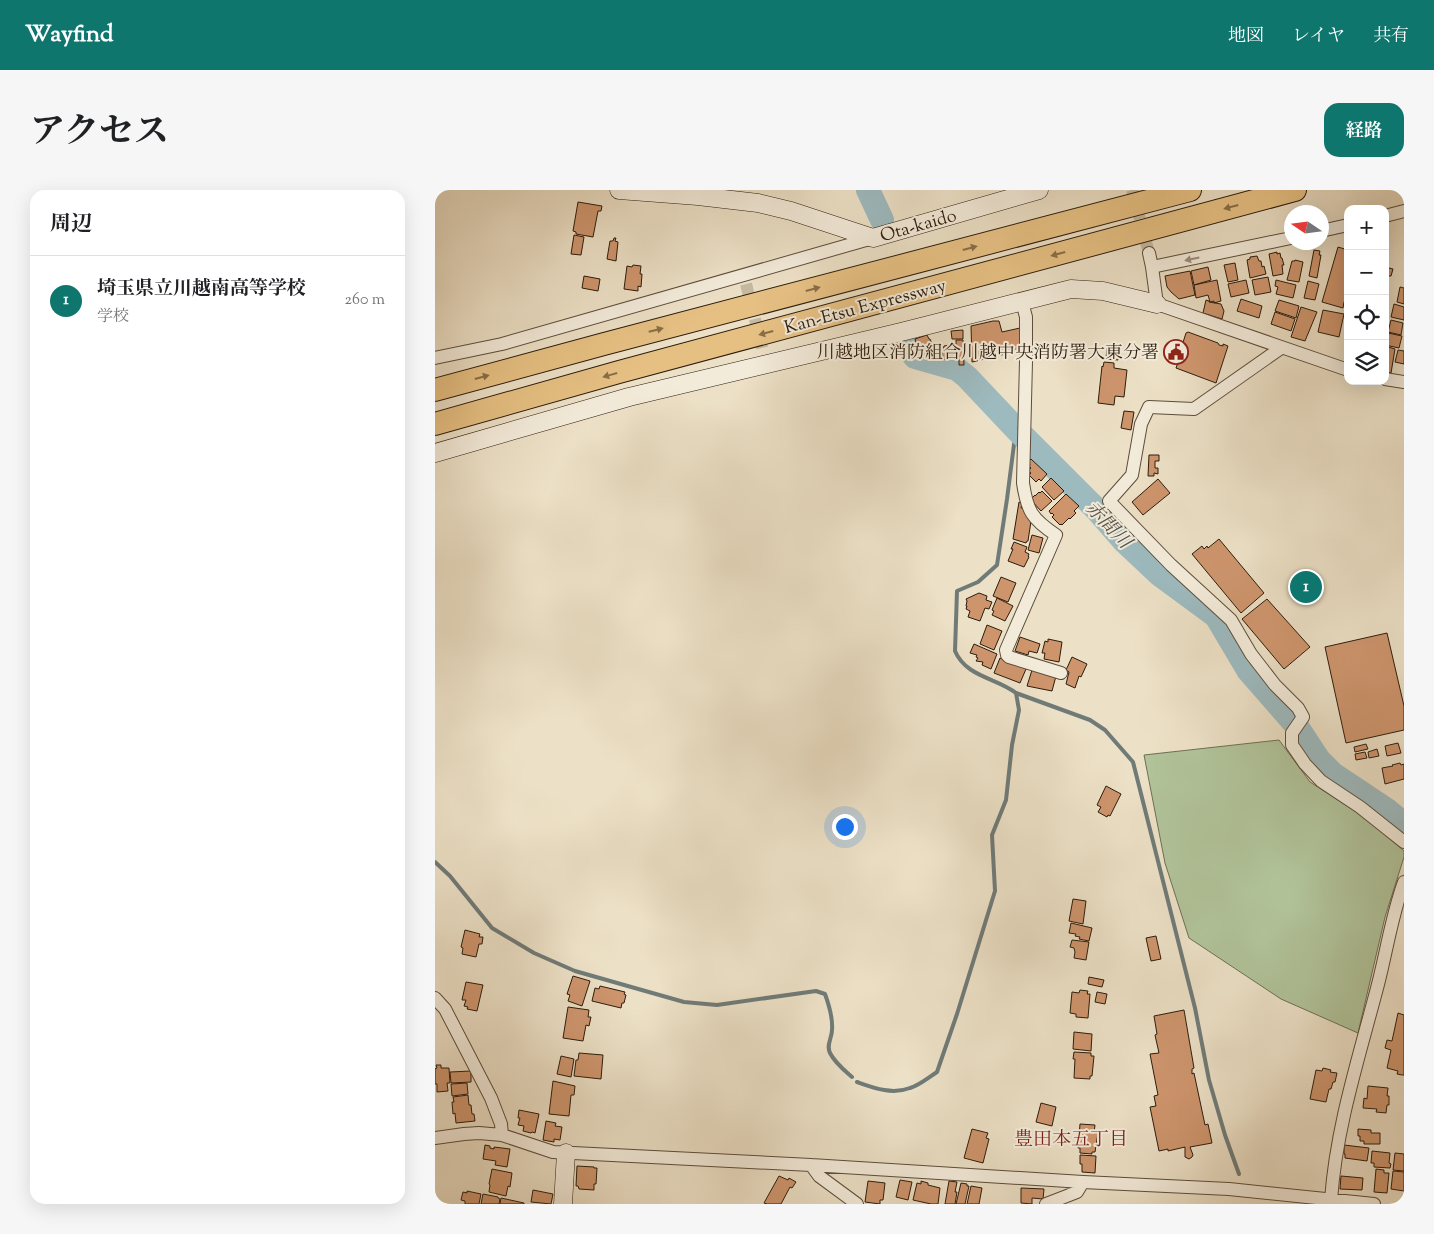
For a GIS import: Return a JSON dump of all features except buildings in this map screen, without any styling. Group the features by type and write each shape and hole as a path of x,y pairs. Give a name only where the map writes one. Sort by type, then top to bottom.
{"highway":[{"name":"Kan-Etsu Expressway","path":"435,390 1190,190"},
{"name":"Kan-Etsu Expressway","path":"435,424 1295,190"}],"street":[{"name":"Ota-kaido","path":"619,190 758,203 791,211 873,238 1039,190"},
{"path":"1389,215 1404,211"},
{"path":"1329,230 1344,227"},
{"path":"435,358 502,344 620,310 745,280 873,238"},
{"path":"1152,267 1284,239"},
{"path":"1149,253 1157,304"},
{"path":"435,453 764,358 1022,302 1071,289 1103,291 1157,304 1344,369"},
{"path":"1022,302 1026,317 1023,483 1033,517 1056,534 1006,650 1009,657 1061,673"},
{"path":"1281,348 1194,409 1149,407 1141,424 1132,474 1109,501 1171,565 1231,620 1251,654 1275,685 1298,708 1303,717 1292,733 1292,745 1305,764 1321,781 1360,807 1404,842"},
{"path":"1389,380 1404,382"},
{"path":"1331,1200 1339,1136 1386,954 1397,903 1404,882"},
{"path":"435,998 445,1009 487,1090 501,1124 502,1136"},
{"path":"435,1138 464,1134 502,1136 553,1152 1229,1189 1374,1204"},
{"path":"563,1204 566,1153"},
{"path":"811,1165 819,1176 857,1204"},
{"path":"1046,1204 1077,1192 1083,1182"}],"green space":[{"path":"1279,740 1310,782 1367,819 1404,851 1404,857 1385,917 1358,1033 1281,999 1189,938 1165,863 1144,755"}],"waterway":[{"name":"赤間川","path":"868,190 882,220"},
{"name":"赤間川","path":"905,342 915,357 957,369 967,377 1098,511 1125,542 1159,574 1216,616 1248,670 1296,725"},
{"path":"1016,429 997,565 978,582 957,591 955,651 960,660 974,672 1016,693 1090,720 1105,730 1133,762 1195,1008 1209,1080 1239,1174"},
{"path":"857,1082 883,1090 897,1091 914,1087 937,1072 995,891 992,835 1006,800 1012,745 1019,710 1016,693"},
{"name":"赤間川","path":"1298,728 1319,760 1333,774 1387,810 1404,824"},
{"path":"435,862 450,876 492,928 534,953 575,971 684,1002 717,1005 816,991 825,994 832,1021 829,1050 837,1063 852,1077"}],"tunnel":[{"path":"1132,190 1149,253"},
{"path":"746,284 763,351"}],"place":[{"name":"川越地区消防組合川越中央消防署大東分署","path":"1176,352"},
{"name":"埼玉県立川越南高等学校","path":"1306,587"}],"district":[{"name":"豊田本五丁目","path":"1071,1138"}]}
